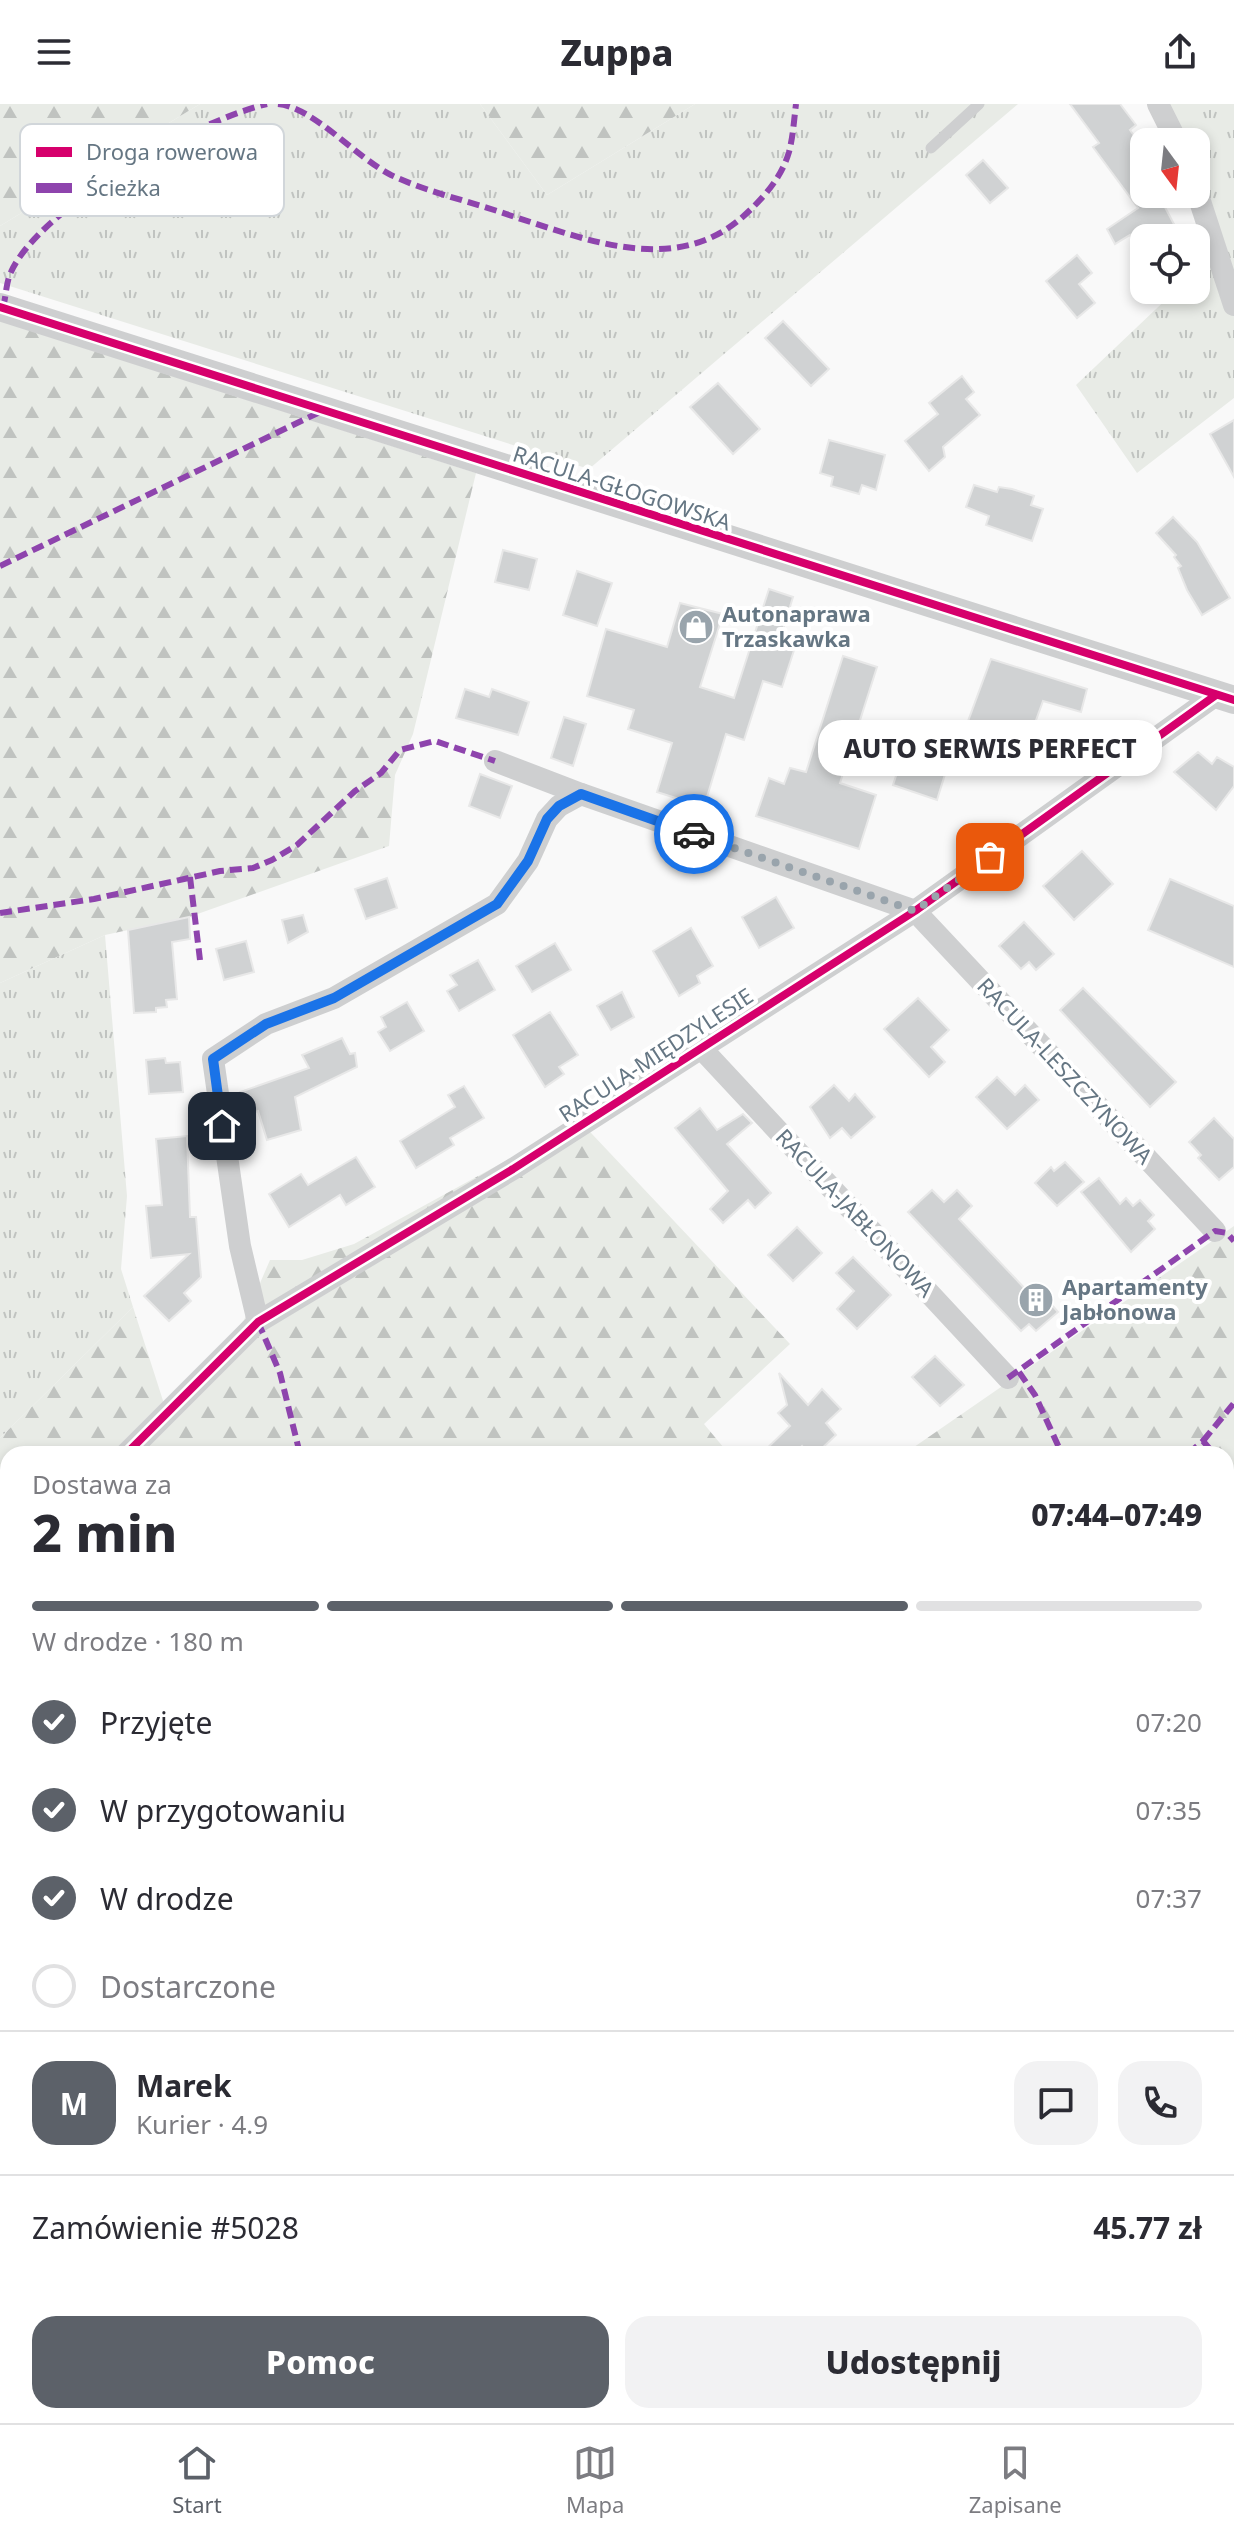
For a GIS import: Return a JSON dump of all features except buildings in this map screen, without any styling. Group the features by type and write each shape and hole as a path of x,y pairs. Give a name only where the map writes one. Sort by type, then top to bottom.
{"street":[{"path":"1158,104 1170,128"},
{"path":"1202,208 1234,305"},
{"name":"RACULA-GŁOGOWSKA","path":"0,307 1225,697"},
{"name":"RACULA-MIĘDZYLESIE","path":"134,1446 258,1322 513,1169 915,911 1225,697"},
{"path":"495,761 915,911"},
{"path":"258,1322 240,1246 213,1059 266,1024 334,998 497,904 528,861 547,819 559,806 581,794"},
{"name":"RACULA-LESZCZYNOWA","path":"915,911 1215,1231"},
{"name":"RACULA-JABŁONOWA","path":"701,1048 1008,1378"}],"lane":[{"path":"931,148 979,104"}],"green space":[{"path":"0,104 200,104 167,124 20,124 20,214 0,226"},
{"path":"200,104 480,104 547,195 695,104 1018,104 589,469 0,283 0,226 20,214 284,216 284,124 167,124"},
{"path":"480,104 695,104 547,195"},
{"path":"1164,104 1234,104 1234,398 1137,473 1076,385 1161,304 1210,304 1210,258 1218,250 1204,208 1210,208 1210,128 1174,128"},
{"path":"0,321 476,473 413,734 395,775 389,846 189,917 105,935 0,983"},
{"path":"105,935 127,1196 121,1269 133,1307 0,1438 0,983"},
{"path":"576,1117 790,1344 704,1424 722,1446 0,1446 0,1438 133,1307 166,1410 244,1320 270,1260 302,1260 354,1244 518,1154"},
{"path":"1234,1226 1234,1446 916,1446"}],"marked path":[{"path":"211,124 267,104"},
{"path":"278,104 306,114 378,167 420,187 603,243 664,249 693,244 722,232 761,199 786,161 796,104"},
{"path":"3,308 11,272 28,246 59,216"},
{"path":"0,566 322,411"},
{"path":"0,913 94,899 220,871 253,868 297,845 355,791 381,773 400,750 435,741 495,761"},
{"path":"190,877 200,960"},
{"path":"1008,1378 1215,1231 1227,1233 1234,1241"},
{"path":"258,1322 280,1373 298,1446"},
{"path":"1019,1372 1035,1395 1058,1446"},
{"path":"1203,1441 1234,1403"},
{"path":"1197,1446 1203,1441 1207,1446"}],"cycle path":[{"path":"0,307 1234,700"},
{"path":"134,1446 258,1322 513,1169 915,911 1216,695"}],"way so far":[{"path":"694,834 915,911 990,857"}],"place":[{"name":"Autonaprawa Trzaskawka","path":"696,627"},
{"name":"AUTO SERWIS PERFECT","path":"990,857"},
{"name":"Apartamenty Jabłonowa","path":"1036,1300"}],"route":[{"path":"222,1126 213,1059 266,1024 334,998 497,904 528,861 547,819 559,806 581,794 694,834"}]}
